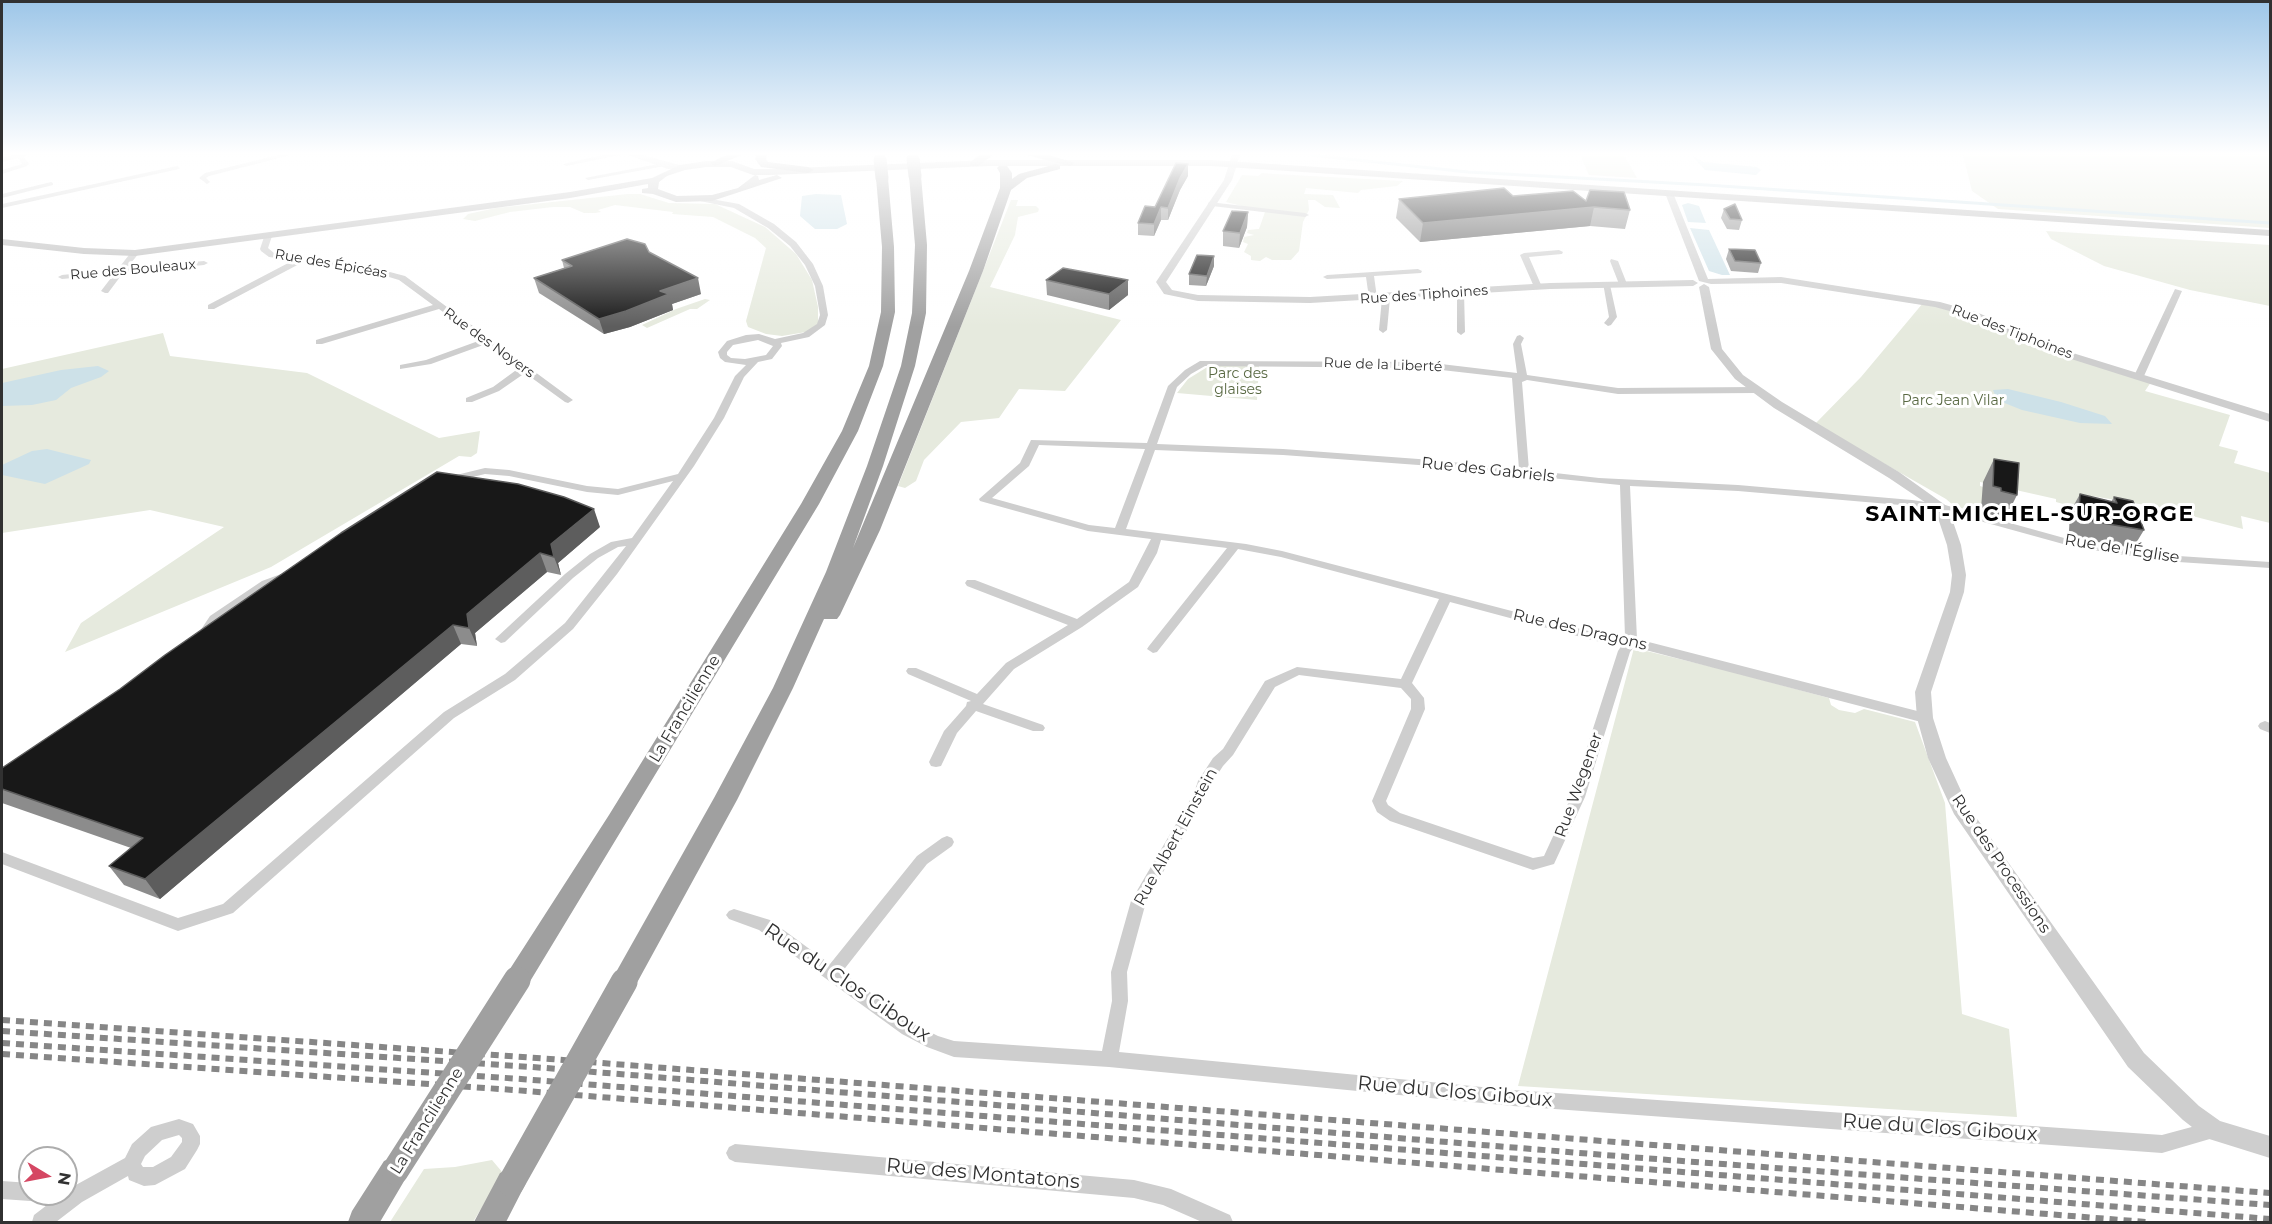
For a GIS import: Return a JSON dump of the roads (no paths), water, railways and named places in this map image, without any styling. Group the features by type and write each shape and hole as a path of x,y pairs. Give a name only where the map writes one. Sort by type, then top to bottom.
{"highway":[{"name":"La Francilienne","path":"363,1222 617,821 810,504 850,431 876,366 888,312 888,247 885,212"},
{"path":"489,1222 725,800 807,636 861,504 908,366 919,313 921,285 918,212"},
{"path":"807,636 826,622 871,530 976,271 997,212"}],"main road":[{"path":"2,242 84,251 135,253 444,212"},
{"path":"1935,212 2271,235"}],"street":[{"path":"737,382 727,366 728,360 722,352 724,347 737,340 759,337 775,342 806,335 821,325 824,315 819,286 809,264 793,244 771,226 747,212"},
{"name":"Rue des Tiphoines","path":"1207,212 1161,282 1168,292 1198,298 1310,300 1386,298 1538,287 1781,280 1918,300 1961,310 2073,356 2271,418"},
{"path":"1281,212 1305,215"},
{"path":"1676,212 1703,283 1717,349 1739,377 1756,390 1894,474 1941,507"},
{"name":"Rue des Épicéas","path":"268,236 264,249 266,252 381,271 402,278 411,285"},
{"path":"1514,261 1524,255 1560,252"},
{"path":"105,291 135,253"},
{"path":"1524,255 1538,287"},
{"path":"211,307 302,259"},
{"path":"1614,261 1623,284"},
{"name":"Rue des Bouleaux","path":"62,276 204,263"},
{"path":"1327,277 1418,271"},
{"path":"1369,274 1372,280 1372,298"},
{"name":"Rue des Noyers","path":"411,285 568,400"},
{"path":"1606,285 1613,317 1608,323"},
{"path":"2139,376 2178,291"},
{"path":"1460,292 1461,332"},
{"path":"1383,330 1386,298"},
{"path":"319,342 439,306"},
{"path":"1521,338 1517,344 1524,473"},
{"path":"403,367 487,341"},
{"path":"2,858 178,924 228,909 448,715 510,677 568,626 613,572 682,476 707,439 733,394 737,382 754,362 775,352 778,346 775,342"},
{"path":"728,360 754,362"},
{"name":"Rue de la Liberté","path":"1119,533 1173,386 1188,372 1203,363 1424,365 1471,369 1618,391 1756,390"},
{"path":"469,400 496,389 525,369"},
{"name":"Rue des Gabriels","path":"984,499 1025,464 1035,442 1283,452 1625,482 1738,488 1941,507"},
{"path":"439,485 452,478 485,471 509,473 587,489 618,492 682,476"},
{"path":"1625,482 1631,642"},
{"name":"Rue des Dragons","path":"984,499 1088,528 1235,546 1316,562 1596,637 1631,642 1925,718"},
{"name":"Rue de l'Église","path":"1941,507 2074,544 2154,556 2271,565"},
{"name":"Rue des Processions","path":"1941,507 1954,545 1959,574 1957,592 1923,692 1925,718 1937,758 1966,818 2136,1060 2191,1113 2214,1130 2271,1147"},
{"path":"936,762 951,731 1010,666 1078,624 1134,584 1152,553 1157,537"},
{"path":"501,639 594,556 615,544 634,541"},
{"path":"1153,649 1235,546"},
{"path":"194,647 214,619 266,584 295,573"},
{"path":"971,583 1078,624"},
{"path":"1405,684 1446,597"},
{"name":"Rue Wegener","path":"1405,684 1417,698 1418,709 1381,796 1382,808 1395,817 1533,864 1550,860 1578,797 1624,651 1631,642"},
{"path":"912,671 975,702 1038,728"},
{"name":"Rue Albert Einstein","path":"1109,1059 1120,1001 1119,972 1139,901 1201,794 1203,785 1218,762 1228,752 1270,684 1298,671 1405,684"},
{"path":"832,973 922,860 946,842"},
{"name":"Rue du Clos Giboux","path":"734,915 764,925 908,1029 933,1042 954,1049 1109,1059 1514,1098 2162,1144 2214,1130"},
{"name":"Rue des Montatons","path":"735,1153 935,1169 1134,1189 1164,1196 1223,1222"},
{"path":"78,1194 132,1164"},
{"path":"2,1190 18,1191"},
{"path":"41,1222 62,1206"}],"waterway":[{"path":"2109,212 2270,223"}],"railway":[{"path":"2,1020 550,1059 2270,1193"},
{"path":"2,1031 546,1068 1629,1157 2270,1205"},
{"path":"2,1043 521,1079 2270,1219"},
{"path":"2,1054 514,1090 2146,1222"}],"district":[{"name":"SAINT-MICHEL-SUR-ORGE","path":"2030,515"}],"park label":[{"name":"Parc des glaises","path":"1238,382"},
{"name":"Parc Jean Vilar","path":"1953,401"}]}
